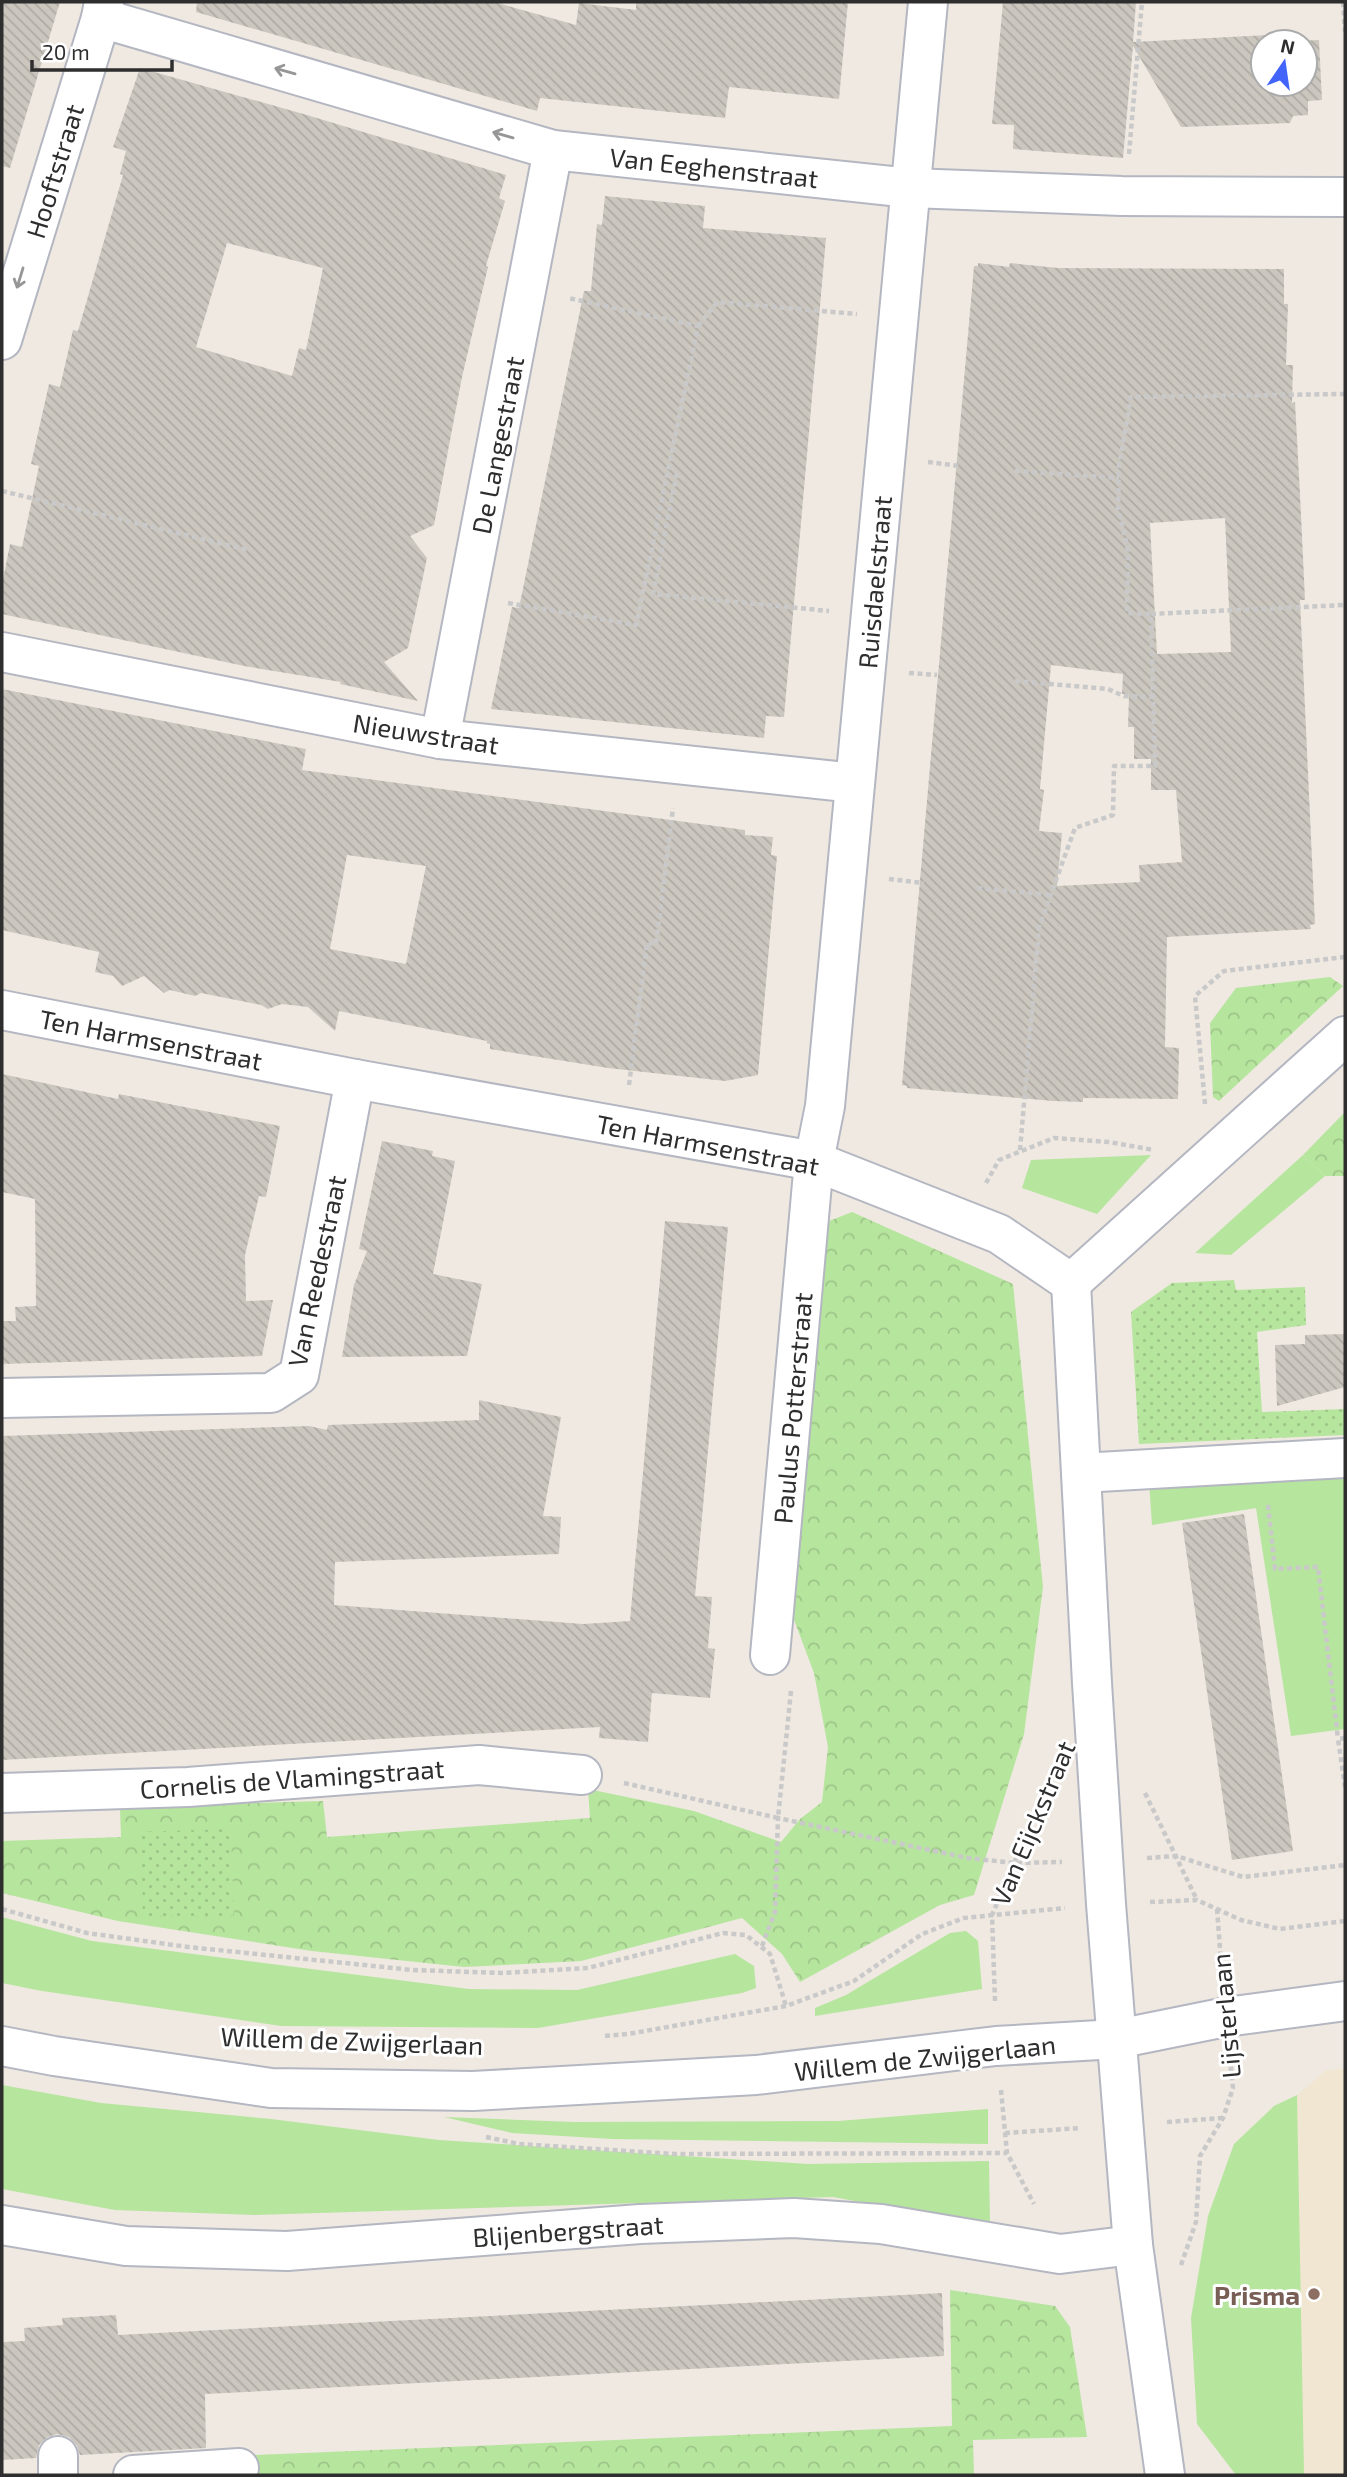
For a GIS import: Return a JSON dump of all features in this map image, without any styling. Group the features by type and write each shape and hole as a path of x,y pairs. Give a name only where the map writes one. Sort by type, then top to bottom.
{"street":[{"name":"Ruisdaelstraat","path":"814,1161 825,1106 928,2"},
{"name":"Van Eeghenstraat","path":"103,10 553,150 910,188 1122,196 1345,197"},
{"name":"Hooftstraat","path":"2,340 103,10"},
{"name":"De Langestraat","path":"440,739 553,150"},
{"name":"Nieuwstraat","path":"2,652 440,739 855,783"},
{"name":"Ten Harmsenstraat","path":"2,1010 355,1079 814,1161 999,1234 1071,1283"},
{"path":"1071,1283 1345,1036"},
{"name":"Van Reedestraat","path":"2,1398 271,1394 299,1375 355,1079"},
{"name":"Paulus Potterstraat","path":"770,1655 814,1161"},
{"name":"Van Eijckstraat","path":"1071,1283 1103,1861 1117,2039"},
{"path":"1081,1473 1345,1458"},
{"name":"Cornelis de Vlamingstraat","path":"2,1793 188,1787 479,1765 582,1774"},
{"name":"Willem de Zwijgerlaan","path":"2,2046 271,2088 473,2091 757,2075 996,2046 1117,2039 1226,2017 1345,2001"},
{"path":"1117,2039 1133,2245 1165,2475"},
{"name":"Blijenbergstraat","path":"2,2225 126,2246 287,2250 639,2224 794,2218 881,2224 1060,2254 1133,2245"},
{"path":"133,2475 239,2468"}],"path":[{"path":"1122,196 1129,157 1142,2"},
{"path":"1343,2 1345,32"},
{"path":"526,288 698,326"},
{"path":"468,596 636,625 698,326 718,302 899,318"},
{"path":"1345,394 1131,397 1119,466 1118,509 1128,550 1127,614 1345,606"},
{"path":"1015,471 1119,478"},
{"path":"677,472 653,594 872,615"},
{"path":"2,491 248,550"},
{"path":"1020,1150 1039,927 1075,828 1113,815 1114,766 1155,766 1151,614"},
{"path":"1015,681 1108,689 1124,696 1153,697"},
{"path":"623,1127 647,943 656,944 679,765"},
{"path":"977,888 1051,895"},
{"path":"965,1220 999,1160 1054,1138 1109,1142 1209,1159 1195,996 1224,971 1345,957"},
{"path":"1263,1463 1275,1569 1318,1567 1345,1787"},
{"path":"762,1946 775,1912 778,1818 793,1672 775,1667 770,1655"},
{"path":"1338,1739 1345,1738"},
{"name":"Van Eijckstraat","path":"1007,2153 996,2046 992,1915 1053,1773"},
{"path":"582,1774 968,1858 1014,1863 1176,1856 1243,1877 1345,1866"},
{"path":"601,2036 628,2034 786,2006 854,1981 922,1934 964,1917 1106,1903 1197,1900 1241,1920 1280,1929 1345,1921"},
{"path":"2,1909 87,1933 188,1947 413,1970 502,1973 588,1968 723,1933 746,1935 770,1954 786,2006"},
{"name":"Lijsterlaan","path":"1179,2272 1196,2222 1200,2156 1223,2118 1233,2088 1216,1909"},
{"name":"Willem de Zwijgerlaan","path":"255,2039 308,2042"},
{"path":"480,2135 519,2144 674,2154 1007,2153 1060,2254"}],"shaded area":[{"name":"Prisma","path":"1345,2068 1345,2475 1289,2475 1278,2112 1325,2071"}],"green space":[{"path":"1330,977 1343,986 1219,1101 1213,1097 1210,1023 1236,988"},
{"path":"1345,1112 1345,1176 1325,1176 1303,1155"},
{"path":"1151,1155 1097,1214 1022,1188 1031,1160"},
{"path":"1303,1155 1325,1176 1231,1255 1195,1253"},
{"path":"852,1212 1013,1284 1043,1587 1024,1734 974,1895 940,1905 800,1982 782,1954 742,1918 581,1961 464,1967 312,1951 118,1921 2,1893 2,1841 121,1837 120,1807 323,1801 327,1837 590,1818 588,1789 694,1811 781,1842 800,1819 822,1802 828,1747 814,1673 787,1601 819,1225"},
{"path":"1234,1280 1236,1290 1305,1287 1306,1325 1257,1332 1262,1412 1345,1409 1345,1435 1139,1444 1131,1312 1172,1283"},
{"path":"1345,1469 1345,1729 1291,1736 1256,1508 1152,1525 1149,1482"},
{"path":"231,1829 234,1916 143,1916 141,1832"},
{"path":"2,1917 92,1941 469,1989 577,1990 735,1954 754,1966 756,1988 742,1993 538,2028 281,2026 2,1983"},
{"path":"966,1931 978,1941 982,1989 815,2016 815,2008 846,1995 950,1933"},
{"path":"2,2085 101,2103 271,2119 439,2140 808,2164 989,2161 990,2226 833,2197 255,2215 115,2210 2,2189"},
{"path":"1297,2095 1304,2475 1236,2475 1197,2424 1191,2318 1208,2216 1234,2144 1274,2106"},
{"path":"988,2109 988,2144 612,2139 512,2133 444,2117 574,2122 838,2121"},
{"path":"950,2290 1055,2306 1070,2327 1087,2437 973,2440 974,2475 256,2475 255,2455 952,2426"}],"building":[{"path":"2,2 60,2 10,168 2,166"},
{"path":"197,2 494,2 576,25 579,3 636,10 636,2 848,2 839,99 729,87 725,118 540,98 537,111 196,12"},
{"path":"1003,2 1136,2 1133,42 1249,36 1249,98 1319,98 1319,40 1322,100 1308,101 1308,115 1293,116 1290,123 1181,127 1133,46 1123,158 1013,149 1014,125 992,124"},
{"path":"140,68 506,175 499,198 505,201 486,266 488,267 462,377 434,525 410,536 427,558 408,648 384,662 418,701 340,684 341,682 244,666 2,614 2,585 10,544 22,547 39,466 31,464 49,384 60,387 73,330 78,331 123,175 120,174 126,151 113,147","holes":["227,243 323,268 306,350 299,348 292,376 196,347"]},
{"path":"605,196 705,206 703,228 826,238 784,717 766,716 764,738 491,709 512,607 519,608 584,291 591,291 597,224 602,225"},
{"path":"978,263 1009,267 1010,263 1058,268 1284,269 1284,304 1288,304 1286,365 1293,365 1292,403 1295,402 1300,494 1305,600 1300,600 1315,924 1310,925 1311,929 1167,937 1165,1047 1179,1048 1178,1099 1083,1098 1083,1102 1053,1101 907,1088 902,1085 974,266 978,266","holes":["1225,518 1231,652 1157,654 1150,523","1051,665 1123,674 1122,694 1129,694 1128,727 1134,727 1134,759 1151,759 1151,790 1176,790 1182,862 1139,865 1140,882 1057,886 1062,833 1039,831"]},
{"path":"2,689 306,749 302,770 745,830 745,835 773,837 771,855 777,856 758,1075 725,1081 608,1068 490,1049 487,1041 339,1011 335,1031 308,1007 282,1004 268,1009 261,1005 201,993 195,996 170,990 164,993 144,976 122,986 113,976 95,972 99,952 2,930","holes":["347,855 426,866 406,964 330,949"]},
{"path":"2,1074 118,1099 119,1094 280,1126 266,1197 259,1196 245,1255 246,1301 273,1300 262,1356 2,1364 2,1321 16,1321 15,1307 36,1306 35,1199 2,1192"},
{"path":"382,1141 433,1151 432,1156 455,1161 433,1274 482,1284 467,1356 342,1357 354,1285 367,1251 359,1249"},
{"path":"665,1221 728,1227 695,1596 712,1597 708,1648 715,1649 710,1698 652,1693 648,1742 599,1738 600,1727 2,1760 2,1436 309,1426 327,1430 328,1425 479,1420 479,1400 561,1417 543,1516 561,1517 559,1554 335,1562 334,1605 583,1624 630,1621"},
{"path":"1345,1334 1345,1387 1277,1406 1275,1345 1305,1344 1305,1335"},
{"path":"1244,1514 1293,1851 1232,1860 1182,1523"},
{"path":"942,2293 944,2356 205,2394 206,2448 80,2455 77,2446 69,2437 57,2434 48,2437 39,2445 36,2458 2,2460 2,2342 25,2341 24,2328 63,2325 62,2318 116,2315 118,2335"}],"place":[{"name":"Prisma","path":"1314,2294"}]}
